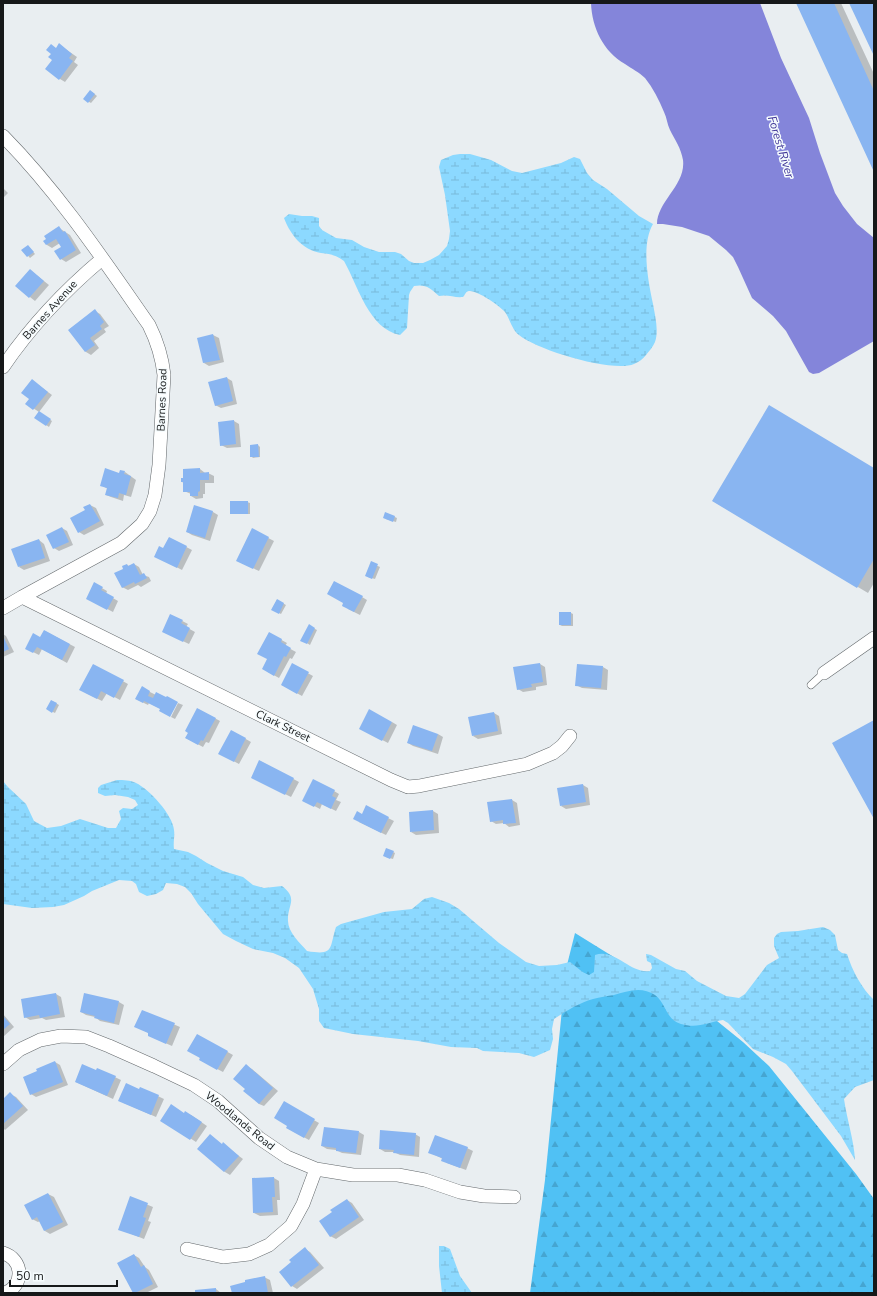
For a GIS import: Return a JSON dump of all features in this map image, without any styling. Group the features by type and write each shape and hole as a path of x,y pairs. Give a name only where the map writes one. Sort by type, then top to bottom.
{"street":[{"name":"Barnes Road","path":"3,136 44,180 149,324 158,346 164,375 164,393 155,496 150,510 142,524 121,543 22,597"},
{"name":"Barnes Avenue","path":"3,367 41,317 76,281 102,259"},
{"path":"3,608 22,597"},
{"name":"Clark Street","path":"22,597 391,780 408,787 527,764 553,753 562,746 570,736"},
{"path":"824,673 874,638"},
{"name":"Woodlands Road","path":"3,1064 19,1050 40,1040 61,1036 86,1038 142,1060 194,1085 218,1101 259,1138 287,1157 316,1169 353,1174 398,1176 425,1180 460,1192 484,1196 514,1197"},
{"path":"187,1249 223,1257 249,1254 269,1245 290,1226 303,1204 316,1169"},
{"path":"3,1253 17,1262 20,1271 17,1284 11,1291 5,1293"}],"lane":[{"path":"811,685 824,673"}],"green space":[{"path":"460,154 470,154 491,160 512,171 522,173 561,163 574,157 580,159 587,173 593,180 607,189 639,216 653,224 649,232 646,252 649,284 656,318 657,333 654,344 642,359 634,364 624,366 593,363 542,347 519,335 502,309 494,302 473,291 466,292 463,297 445,295 439,296 425,286 414,286 409,295 407,328 400,335 389,331 372,316 344,261 333,255 308,249 293,235 284,218 289,214 319,218 319,226 322,230 336,238 352,240 364,247 379,252 395,252 401,254 409,261 414,263 423,263 439,255 447,246 450,231 439,167 441,160"},
{"path":"117,780 136,783 160,803 173,824 174,849 188,852 223,871 243,877 253,885 264,888 282,886 290,895 291,899 288,915 290,929 307,951 327,951 331,945 336,927 341,924 384,912 412,909 424,899 432,897 449,903 459,909 499,943 526,962 539,966 557,965 570,962 581,971 589,975 594,972 595,955 602,954 616,958 636,969 650,971 652,968 651,963 647,961 646,954 651,955 676,969 685,971 697,981 726,996 739,998 745,994 767,965 779,958 774,946 774,938 777,934 781,932 823,927 830,930 835,935 838,950 847,954 858,979 874,1000 874,1080 855,1087 844,1099 855,1160 841,1136 786,1064 753,1049 728,1023 723,1020 693,1026 676,1022 669,1015 659,999 650,992 634,990 596,998 568,1010 554,1019 552,1029 553,1039 550,1050 534,1057 519,1053 483,1051 477,1048 451,1047 418,1041 353,1034 324,1028 319,1021 319,1009 313,989 299,968 285,958 273,953 253,949 223,934 198,904 191,893 185,887 177,884 166,883 163,890 156,894 147,896 139,892 136,884 132,881 119,880 64,905 32,908 3,904 3,781 26,804 34,821 47,828 61,826 80,819 108,828 116,828 121,819 119,811 123,808 132,809 138,805 135,800 128,797 115,795 105,796 98,793 98,788 101,785"},
{"path":"575,933 717,1021 769,1066 856,1174 874,1199 874,1293 530,1293 545,1180 566,969"},
{"path":"439,1246 444,1246 450,1249 460,1276 472,1293 442,1293 439,1266"}],"water":[{"name":"Forest River","path":"591,3 760,3 781,58 809,118 835,193 857,224 874,238 874,341 819,373 813,374 809,372 786,331 773,316 752,298 733,257 726,250 709,236 682,227 657,224 661,208 676,185 683,169 682,156 669,128 660,103 648,82 640,74 617,59 600,38 596,30"}],"building":[{"path":"796,3 834,3 874,91 874,172"},
{"path":"849,3 874,3 874,56"},
{"path":"59,43 72,54 69,58 73,61 59,80 45,69 52,60 48,57 51,54 46,50 51,44 56,48"},
{"path":"90,90 95,94 88,103 83,99"},
{"path":"59,226 63,232 65,231 76,250 60,260 54,251 61,247 56,239 46,245 43,241 46,239 44,236"},
{"path":"28,245 34,252 27,257 21,250"},
{"path":"30,269 44,281 29,298 15,286"},
{"path":"95,309 104,322 100,326 102,329 90,338 95,345 85,352 68,330"},
{"path":"213,334 220,360 203,363 197,338"},
{"path":"227,377 233,401 215,406 208,382"},
{"path":"32,379 48,392 33,410 25,404 29,399 21,393"},
{"path":"769,405 874,468 874,559 857,588 712,501"},
{"path":"39,411 51,419 46,426 34,418"},
{"path":"234,420 236,444 220,446 218,422"},
{"path":"258,444 259,457 250,457 250,445"},
{"path":"105,468 119,473 120,470 125,471 124,474 131,476 126,495 119,493 118,498 105,495 107,488 100,486"},
{"path":"200,468 200,473 209,472 209,480 200,480 200,491 198,492 198,496 190,496 190,492 183,492 183,482 181,482 181,478 183,478 183,469"},
{"path":"230,501 248,501 248,514 230,514"},
{"path":"90,504 100,521 78,533 70,518 85,510 83,507"},
{"path":"194,505 213,511 205,538 186,532"},
{"path":"385,512 395,516 393,522 383,518"},
{"path":"62,527 69,542 53,549 46,535"},
{"path":"252,528 269,537 253,569 236,561"},
{"path":"169,537 187,546 177,568 154,557 159,546 163,548"},
{"path":"39,539 45,558 18,567 11,549"},
{"path":"371,561 378,564 372,579 365,576"},
{"path":"134,563 140,575 144,573 147,578 122,588 114,573 123,569 122,566 127,564 128,566"},
{"path":"334,581 363,596 354,612 342,606 343,603 327,594"},
{"path":"94,582 103,587 101,590 114,597 107,610 86,599"},
{"path":"277,599 284,603 279,614 271,610"},
{"path":"559,612 571,612 571,625 559,625"},
{"path":"170,614 183,620 181,623 190,628 183,642 162,632"},
{"path":"309,624 315,628 307,644 300,641"},
{"path":"44,630 70,644 62,660 37,647 33,653 25,649 33,633 40,637"},
{"path":"269,632 282,639 281,642 291,648 286,657 284,656 274,676 262,669 267,659 257,654"},
{"path":"3,636 9,649 3,652"},
{"path":"292,663 309,672 297,694 281,685"},
{"path":"540,663 543,682 531,684 532,687 517,690 513,667"},
{"path":"93,664 124,680 114,698 101,691 97,699 79,690"},
{"path":"577,664 603,666 601,688 575,686"},
{"path":"142,686 150,691 148,696 153,698 156,692 178,702 170,717 159,711 160,709 144,701 143,703 135,699"},
{"path":"51,700 57,703 52,713 46,709"},
{"path":"197,708 216,718 203,741 201,740 198,745 185,738 188,733 185,731"},
{"path":"369,709 392,722 382,741 359,729"},
{"path":"494,712 498,731 472,736 468,717"},
{"path":"874,720 874,819 832,743"},
{"path":"413,725 438,734 432,751 407,743"},
{"path":"231,730 246,738 234,762 218,754"},
{"path":"259,760 294,778 285,795 251,778"},
{"path":"313,779 335,790 332,796 336,798 331,809 317,802 314,807 302,801"},
{"path":"583,784 586,802 560,806 557,788"},
{"path":"512,799 516,823 503,824 503,820 490,822 487,802"},
{"path":"366,805 389,817 381,833 353,819 357,811 362,814"},
{"path":"433,810 434,830 410,832 409,812"},
{"path":"386,848 394,851 390,859 383,856"},
{"path":"56,993 60,1014 40,1018 39,1015 24,1018 21,999"},
{"path":"84,993 119,1001 114,1023 94,1018 95,1016 80,1012"},
{"path":"142,1010 175,1023 166,1044 148,1036 148,1033 134,1027"},
{"path":"3,1016 10,1024 3,1030"},
{"path":"197,1034 228,1051 217,1070 187,1051"},
{"path":"55,1061 63,1082 30,1095 23,1077 37,1071 36,1069"},
{"path":"82,1064 96,1070 97,1068 116,1076 107,1096 75,1082"},
{"path":"246,1064 273,1088 259,1104 243,1091 245,1089 233,1079"},
{"path":"126,1083 159,1095 151,1115 118,1101"},
{"path":"10,1092 23,1106 3,1124 3,1099"},
{"path":"284,1101 315,1119 304,1138 286,1128 287,1126 274,1118"},
{"path":"171,1104 184,1113 185,1111 202,1122 190,1140 160,1121"},
{"path":"324,1127 359,1131 356,1153 336,1151 336,1148 321,1146"},
{"path":"380,1130 416,1133 414,1155 393,1153 394,1150 379,1149"},
{"path":"210,1134 222,1144 223,1142 239,1156 224,1172 197,1149"},
{"path":"435,1135 468,1147 460,1168 441,1161 442,1158 428,1153"},
{"path":"274,1177 275,1197 272,1197 273,1212 253,1213 252,1178"},
{"path":"48,1193 63,1222 44,1231 37,1217 32,1220 24,1205"},
{"path":"130,1196 148,1203 143,1217 146,1218 139,1237 118,1230"},
{"path":"347,1199 359,1217 330,1237 319,1221 332,1212 330,1210"},
{"path":"305,1247 319,1265 291,1287 279,1272 291,1262 289,1260"},
{"path":"134,1254 141,1267 144,1265 153,1284 133,1293 117,1263"},
{"path":"265,1276 268,1293 232,1293 230,1286 245,1282 245,1280"},
{"path":"216,1288 216,1293 195,1293 195,1290"}]}
